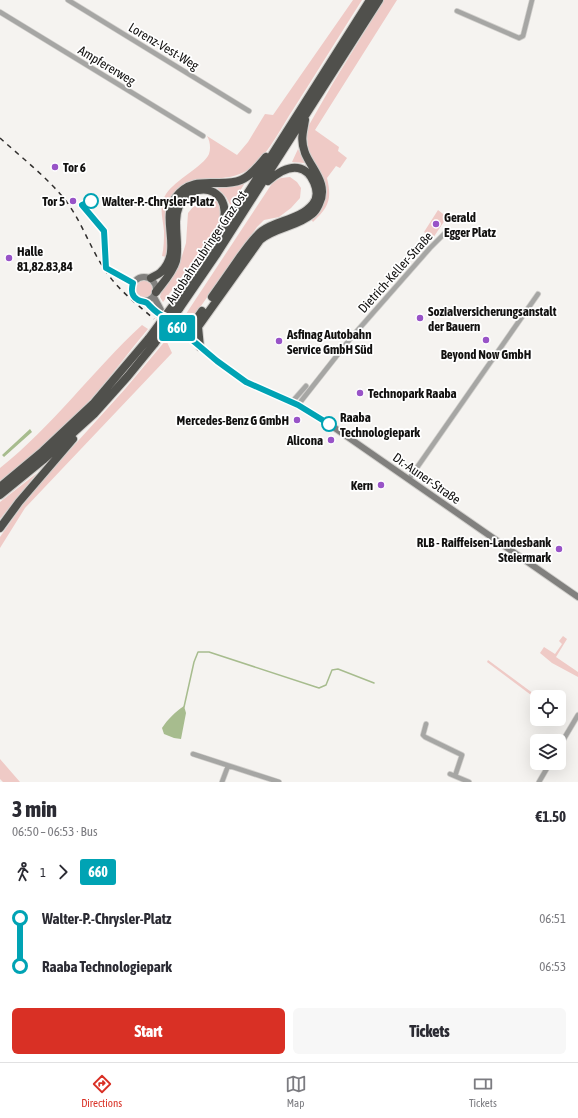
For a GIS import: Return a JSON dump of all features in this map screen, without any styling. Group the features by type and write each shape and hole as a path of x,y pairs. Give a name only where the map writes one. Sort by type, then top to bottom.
{"highway":[{"name":"Autobahnzubringer Graz Ost","path":"176,307 370,0"},
{"name":"Autobahnzubringer Graz Ost","path":"0,495 43,460 94,414 128,376 176,307 216,255 379,0"},
{"path":"190,338 260,240 270,233 306,218 317,209 322,197 322,192 319,177 305,153 302,133 306,114"},
{"path":"151,278 161,272 170,258 172,238 170,211 171,205 177,195 194,184 233,182 242,180 277,147"},
{"path":"182,332 199,317 256,236 271,226 302,214 313,204 315,200 316,190 312,178 303,170 298,168 282,171 273,175 261,186"},
{"path":"155,294 175,263 178,246 177,212 181,200 185,196 190,192 202,190 216,194 221,200 225,209 223,231"},
{"path":"198,327 200,347"},
{"name":"Autobahnzubringer Graz Ost","path":"0,487 43,451 92,404 152,341"},
{"path":"0,528 18,502 81,431 94,414"}],"main road":[{"path":"139,278 151,278 154,282 155,294 160,312 145,301 137,299 132,294 133,283 139,278"},
{"path":"145,301 150,300 155,294"},
{"name":"Dr.-Auner-Straße","path":"175,326 217,361 246,382 295,404 345,434 578,597"}],"street":[{"name":"Lorenz-Vest-Weg","path":"68,0 249,111"},
{"path":"457,11 519,38 523,36 532,0"},
{"name":"Ampfererweg","path":"0,12 203,136"},
{"name":"Dietrich-Keller-Straße","path":"295,404 354,334 430,248 448,230"},
{"path":"410,479 538,294"},
{"path":"295,404 306,386"},
{"path":"566,735 578,715"},
{"path":"426,724 423,733 425,737 462,754 452,775 469,782"},
{"path":"193,754 279,782"},
{"path":"222,782 228,766"},
{"path":"539,782 546,770"}],"shaded area":[{"path":"353,0 362,0 275,139 258,161 242,173 231,177 190,182 181,187 173,195 168,207 169,249 166,257 162,256 164,231 162,203 170,189 206,159 210,149 207,136 237,155 248,142 265,114 273,115"},
{"path":"384,0 397,0 315,130 339,147 338,151 347,158 340,168 336,166 327,178 329,192 328,202 323,212 313,222 311,219 317,213 314,162 308,148 307,136 309,125"},
{"path":"298,149 305,163 292,162"},
{"path":"290,177 297,182 301,188 300,198 291,208 279,217 264,220 257,227 191,320 186,322 182,320 273,182 281,178"},
{"path":"246,181 231,206 226,197 216,187 234,186"},
{"path":"211,199 218,202 220,209 221,219 215,232 163,302 160,297 162,289 182,256 186,243 188,213 193,207"},
{"name":"Gerald Egger Platz","path":"438,210 447,217 433,238 424,232"},
{"path":"145,280 151,283 154,289 151,295 145,298 139,295 136,289 139,283"},
{"path":"142,325 148,329 87,403 51,438 0,481 0,468 38,434 124,342"},
{"path":"166,340 172,353 25,508 0,548 0,537 31,493 125,389"},
{"path":"30,429 32,432 4,457 2,455"},
{"path":"37,473 0,519 0,502"},
{"path":"563,636 567,639 556,657 578,672 578,677 552,663 540,653 544,647 555,654 562,644 559,641"},
{"path":"488,660 530,691 530,694 487,662"},
{"path":"184,706 186,713 181,739 164,734 162,728 164,725"},
{"path":"0,759 20,782 3,782 0,779"}],"waterway":[{"path":"184,707 194,662 198,652 209,652 319,688 326,685 332,670 338,669 374,683"}],"railway":[{"path":"0,138 43,176 66,201 110,277 128,296 154,319"}],"bus line":[{"name":"660","path":"91,201 82,205 104,231 106,268 133,283 132,294 137,299 140,301 145,301 158,314 165,317 217,361 246,382 298,405 329,424"}],"place":[{"name":"Tor 6","path":"55,167"},
{"name":"Tor 5","path":"73,201"},
{"name":"Walter-P.-Chrysler-Platz","path":"91,201"},
{"name":"Gerald Egger Platz","path":"436,224"},
{"name":"Halle 81,82.83,84","path":"9,258"},
{"name":"Sozialversicherungsanstalt der Bauern","path":"420,318"},
{"name":"Beyond Now GmbH","path":"486,340"},
{"name":"Asfinag Autobahn Service GmbH Süd","path":"279,341"},
{"name":"Technopark Raaba","path":"360,393"},
{"name":"Mercedes-Benz G GmbH","path":"297,420"},
{"name":"Raaba Technologiepark","path":"329,424"},
{"name":"Alicona","path":"331,440"},
{"name":"Kern","path":"381,485"},
{"name":"RLB - Raiffeisen-Landesbank Steiermark","path":"559,549"}]}
